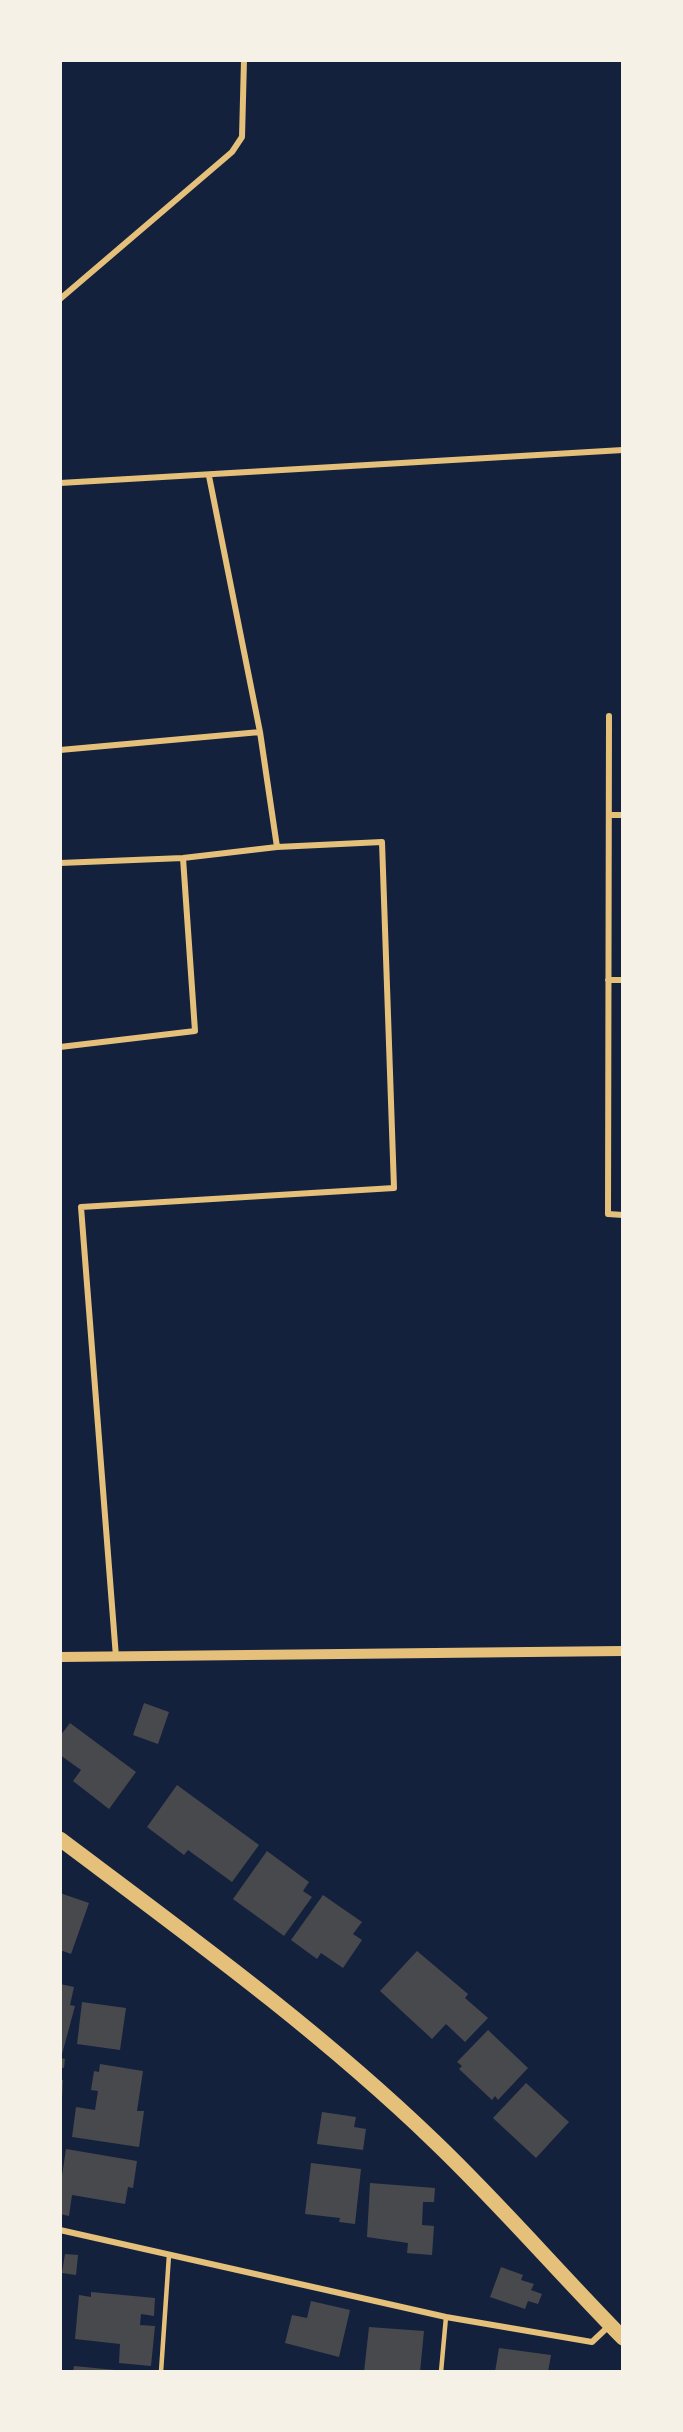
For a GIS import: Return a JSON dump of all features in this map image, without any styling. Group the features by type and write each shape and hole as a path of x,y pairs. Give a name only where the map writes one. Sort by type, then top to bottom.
{"main road":[{"path":"60,1839 233,1968 346,2062 435,2141 623,2338"}],"street":[{"path":"60,299 232,152 243,137 244,60"},
{"path":"60,483 623,450"},
{"path":"209,476 260,732 277,847"},
{"path":"609,716 608,1214 623,1215"},
{"path":"60,750 260,732"},
{"path":"609,815 623,815"},
{"path":"60,863 183,858 277,847 382,842 394,1188 81,1208 116,1657"},
{"path":"60,1047 195,1031 183,858"},
{"path":"608,980 623,980"},
{"path":"60,1657 623,1651"},
{"path":"60,2230 446,2318 592,2342 610,2325"}],"lane":[{"path":"161,2372 169,2255"},
{"path":"441,2372 446,2318"}],"building":[{"path":"144,1703 169,1712 158,1744 133,1735"},
{"path":"70,1723 136,1772 109,1809 73,1781 81,1770 60,1755 60,1736"},
{"path":"177,1785 259,1845 232,1882 188,1850 184,1855 147,1827"},
{"path":"267,1851 309,1882 303,1891 312,1897 284,1936 233,1899"},
{"path":"60,1893 89,1903 71,1954 60,1950"},
{"path":"323,1895 362,1922 353,1934 362,1940 343,1968 321,1953 317,1959 291,1940"},
{"path":"417,1951 468,1994 465,1998 488,2018 465,2042 446,2024 432,2039 380,1991"},
{"path":"60,1984 74,1987 70,2005 75,2006 61,2058 65,2059 64,2068 60,2067"},
{"path":"82,2002 126,2008 120,2050 77,2044"},
{"path":"488,2030 528,2068 498,2100 495,2096 492,2100 459,2069 462,2066 457,2062"},
{"path":"100,2064 143,2071 137,2111 144,2111 139,2147 72,2137 76,2107 95,2110 98,2091 91,2090 94,2071 99,2072"},
{"path":"60,2080 63,2080 62,2098 60,2097"},
{"path":"526,2083 569,2122 536,2158 493,2118"},
{"path":"322,2112 356,2117 354,2127 366,2129 363,2150 317,2144"},
{"path":"66,2149 137,2161 133,2188 128,2187 125,2204 72,2195 69,2216 60,2214 60,2189"},
{"path":"311,2163 361,2169 355,2224 339,2222 340,2218 305,2214"},
{"path":"370,2183 435,2188 434,2202 423,2202 422,2225 434,2226 432,2255 407,2253 408,2243 367,2237"},
{"path":"65,2254 78,2255 76,2275 62,2273"},
{"path":"501,2267 523,2275 521,2280 534,2284 531,2290 542,2294 538,2304 528,2301 525,2309 490,2297"},
{"path":"91,2292 155,2298 154,2316 141,2314 140,2325 155,2326 151,2366 119,2363 120,2344 75,2339 79,2295 91,2297"},
{"path":"311,2301 350,2310 339,2357 285,2343 292,2315 307,2318"},
{"path":"369,2327 424,2331 420,2372 364,2372"},
{"path":"499,2348 551,2355 548,2372 495,2372"},
{"path":"74,2366 115,2370 115,2372 73,2372"}]}
